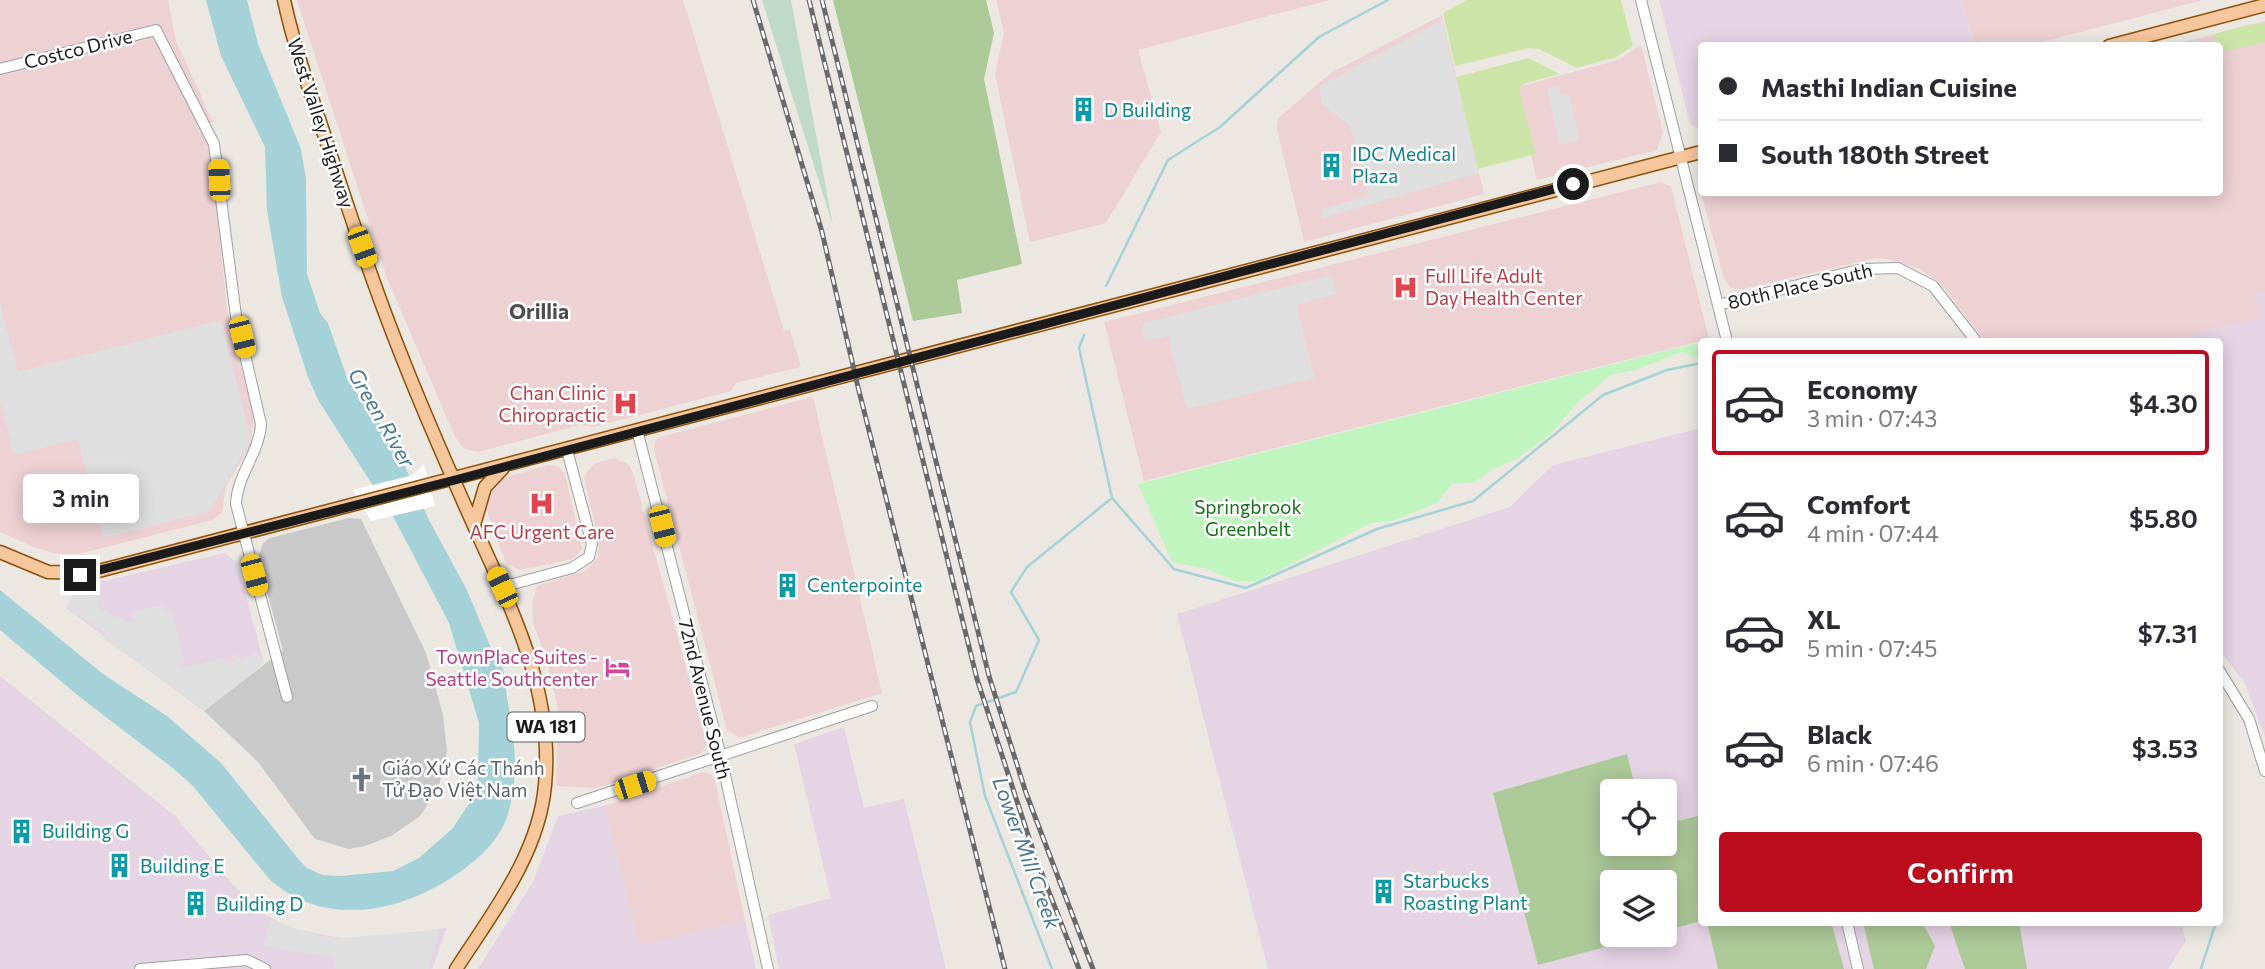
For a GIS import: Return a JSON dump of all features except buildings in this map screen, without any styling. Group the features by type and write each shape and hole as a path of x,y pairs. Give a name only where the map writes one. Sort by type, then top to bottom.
{"main road":[{"name":"West Valley Highway","path":"284,0 346,204 400,353 455,480"},
{"path":"2124,42 2265,5"},
{"path":"0,551 48,572 80,575 455,480 1698,153"},
{"path":"474,525 485,487 507,465"},
{"name":"WA 181","path":"455,480 502,587 527,652 545,713 545,787 539,818 526,855 456,969"}],"street":[{"path":"1641,0 1726,338"},
{"name":"Costco Drive","path":"0,69 156,30 210,133 218,158 236,316 261,424 260,440 236,492 243,535"},
{"name":"80th Place South","path":"1718,304 1862,269 1898,268 1933,286 1974,338"},
{"name":"72nd Avenue South","path":"637,430 720,757 768,969"},
{"path":"502,587 572,568 589,557 592,544 567,450"},
{"path":"243,535 287,697"},
{"path":"2223,677 2249,719 2265,771"},
{"path":"577,803 872,706"},
{"path":"1848,926 1858,969"},
{"path":"141,969 247,960 264,968"}],"shaded area":[{"path":"0,0 168,0 176,41 213,122 198,126 209,147 213,166 227,310 254,416 250,446 226,486 222,512 213,520 78,554 58,554 36,548 0,532"},
{"path":"297,0 683,0 784,331 790,330 801,367 736,383 731,391 594,427 580,425 478,452 465,449 455,437 387,278"},
{"path":"996,0 1330,0 1138,50 1161,132 1106,223 1030,242 995,74 1004,33"},
{"path":"1659,0 1962,0 1973,42 1698,42 1698,128 1690,124"},
{"path":"1962,0 2203,0 2042,42 1973,42"},
{"path":"1442,15 1484,194 1304,242 1277,129 1278,118 1331,73"},
{"path":"1442,20 1479,173 1323,218 1321,209 1369,196 1350,126 1321,103 1320,86"},
{"path":"2265,21 2265,291 2255,294 2262,317 2181,338 1983,338 1941,284 1920,269 1887,259 1876,258 1743,289 1730,288 1724,278 1702,196 2223,196 2223,42 2184,42"},
{"path":"1641,45 1663,132 1657,150 1537,180 1514,88 1618,60"},
{"path":"1559,86 1561,96 1569,94 1580,140 1560,145 1547,89"},
{"path":"1661,182 1671,186 1709,338 1698,338 1698,342 1144,481 1104,322"},
{"path":"1331,275 1336,294 1296,305 1314,378 1187,409 1168,336 1145,341 1141,324"},
{"path":"2265,291 2265,737 2245,684 2223,654 2223,338 2180,338 2261,317 2255,294"},
{"path":"0,303 18,372 221,320 251,440 210,511 104,538 78,439 14,455 0,401"},
{"path":"813,397 882,693 739,738 727,730 654,450 655,441 660,437"},
{"path":"1698,429 1698,926 2182,926 2186,941 2168,969 1268,969 1177,614 1510,507 1553,465"},
{"name":"TownPlace Suites - Seattle Southcenter","path":"614,458 629,465 633,473 707,745 702,753 597,788 556,786 558,709 546,657 533,624 532,603 537,586 585,571 598,558 599,543 584,476 594,464"},
{"path":"549,465 558,466 565,474 582,549 573,559 519,570 506,563 485,506 486,498 494,483 502,478"},
{"path":"349,518 361,519 426,653 443,715 447,751 438,790 419,817 391,836 349,849 315,839 258,762 204,711 283,650 258,559 263,543 270,538"},
{"path":"225,553 237,563 264,663 204,711 66,608 77,587"},
{"path":"87,591 99,599 96,607 128,622 134,620 132,613 163,605 165,613 172,612 185,663 179,664 181,669 224,658 226,664 235,662 233,656 238,654 241,661 255,652 264,663 204,711 103,638 106,633 66,608 74,592 82,597"},
{"path":"0,676 175,816 234,886 265,915 294,929 341,938 367,938 447,928 432,969 0,969"},
{"path":"844,727 864,808 904,799 946,969 779,969 768,915 831,898 794,744"},
{"path":"704,772 712,775 715,781 745,920 640,946 604,806"},
{"path":"604,806 640,945 745,920 756,969 478,969 534,880 558,816"},
{"path":"271,919 317,936 341,938 440,930 428,969 335,969 333,957 263,946"}],"green space":[{"path":"762,0 791,0 833,226"},
{"path":"833,0 986,0 994,33 984,79 1022,264 957,280 962,313 913,321"},
{"path":"1467,0 1621,0 1633,46 1616,57 1577,68 1539,49 1529,48 1455,66 1443,13"},
{"path":"2251,24 2265,24 2265,42 2223,52 2223,42 2215,42 2214,34"},
{"path":"1529,58 1559,74 1523,84 1519,90 1536,154 1478,169 1456,77"},
{"name":"Springbrook Greenbelt","path":"1698,343 1698,358 1681,352 1638,369 1611,375 1578,402 1550,435 1516,459 1491,470 1475,482 1452,484 1437,503 1395,520 1371,523 1258,581 1236,581 1207,569 1172,562 1138,484"},
{"path":"1627,754 1633,779 1600,779 1600,856 1677,856 1677,821 1698,816 1698,922 1677,927 1677,870 1600,870 1600,947 1606,947 1538,965 1493,793"},
{"path":"1708,926 1832,926 1844,969 1718,969"},
{"path":"1864,926 1924,926 1935,946 1926,969 1874,969"},
{"path":"1950,926 2020,926 2027,969 1965,969"}],"water":[{"path":"206,0 247,0 258,44 301,149 306,179 307,274 320,313 328,323 348,381 396,446 429,520 467,590 504,674 515,758 514,786 508,814 500,832 488,848 457,874 412,898 388,906 363,910 315,905 292,895 270,880 193,786 0,630 0,590 103,674 167,716 221,763 300,861 307,868 322,875 393,871 419,858 453,828 470,802 478,779 479,723 449,623 395,520 318,400 308,377 282,297 267,210 265,147 221,56"}],"pier":[{"path":"424,464 435,506 371,521 353,490 413,475"}],"waterway":[{"path":"1106,286 1168,160 1220,127 1319,37 1388,0"},
{"path":"1084,335 1079,348 1112,498 1174,569 1246,588 1377,529 1473,501 1603,395 1667,370 1698,364"},
{"name":"Lower Mill Creek","path":"1052,969 985,796 970,722 976,706 1016,692 1039,640 1011,592 1027,567 1112,498"},
{"path":"2201,969 2215,926"}],"railway":[{"path":"753,0 822,232 858,387 1005,969"},
{"path":"809,0 977,679 1035,856 1079,969"},
{"path":"822,0 989,676 1026,793 1093,969"}],"place":[{"name":"D Building","path":"1084,110"},
{"name":"IDC Medical Plaza","path":"1332,165"},
{"name":"Full Life Adult Day Health Center","path":"1405,287"},
{"name":"Chan Clinic Chiropractic","path":"626,404"},
{"name":"AFC Urgent Care","path":"542,504"},
{"name":"Centerpointe","path":"787,585"},
{"name":"TownPlace Suites - Seattle Southcenter","path":"618,668"},
{"name":"Giáo Xứ Các Thánh Tử Đạo Việt Nam","path":"362,779"},
{"name":"Building G","path":"22,831"},
{"name":"Building E","path":"120,866"},
{"name":"Starbucks Roasting Plant","path":"1383,892"},
{"name":"Building D","path":"196,904"}],"district":[{"name":"Orillia","path":"539,312"}],"route":[{"path":"80,575 455,480 548,453 1573,184"}],"water label":[{"name":"Green River","path":"381,418"}]}
